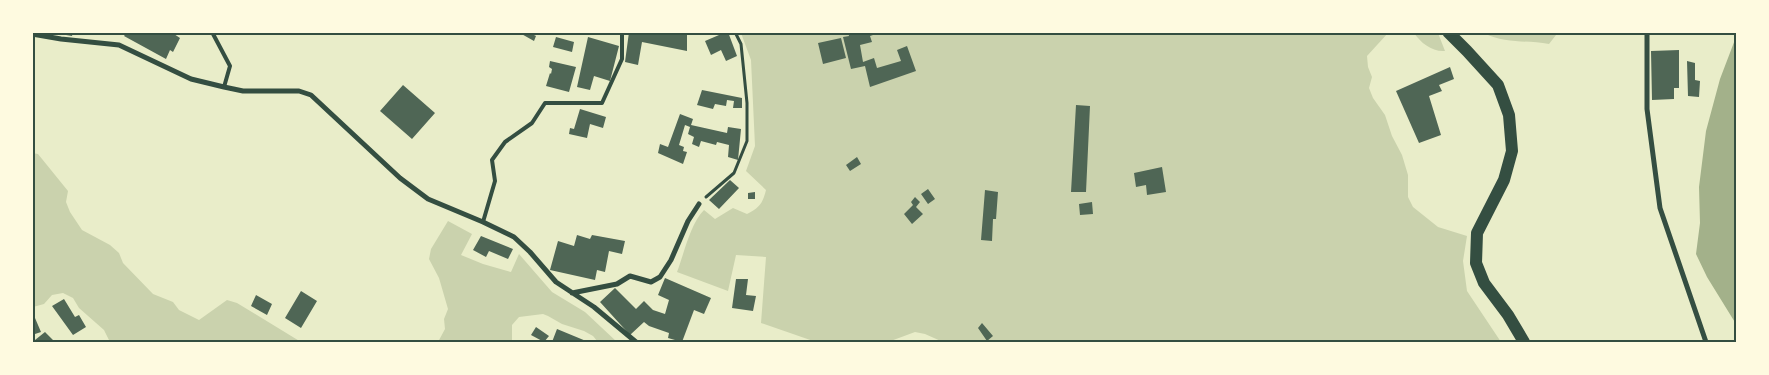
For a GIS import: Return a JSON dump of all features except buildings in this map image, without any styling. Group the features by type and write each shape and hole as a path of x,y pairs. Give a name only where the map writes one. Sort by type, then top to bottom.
{"main road":[{"path":"1448,32 1468,51 1498,85 1509,115 1512,151 1504,180 1477,233 1476,263 1484,283 1508,315 1524,342"}],"street":[{"path":"1647,32 1647,109 1660,208 1706,342"},
{"path":"32,34 119,45 191,79 224,87 243,91 299,91 312,95 400,178 428,199 514,237 556,282 594,307 636,342"},
{"path":"572,293 617,284 630,276 651,282 660,277 671,260 688,220 699,204"}],"lane":[{"path":"212,32 230,66 224,87"},
{"path":"483,222 495,181 492,160 505,142 532,122 545,103 602,103 622,59 622,32"}],"path":[{"path":"699,204 734,173 747,141 747,103 741,44 735,32"}],"shaded area":[{"path":"741,33 1388,33 1367,56 1368,67 1372,77 1369,88 1373,98 1385,115 1392,136 1402,155 1408,175 1408,197 1413,207 1438,227 1467,236 1463,261 1467,291 1501,342 943,342 915,332 888,342 816,342 761,323 766,257 736,255 728,291 677,272 691,231 704,210 715,219 733,208 747,214 760,205 765,195 766,190 746,171 755,146 751,60"},
{"path":"1414,33 1438,33 1445,51 1427,46"},
{"path":"1484,33 1555,33 1556,35 1549,44 1500,39"},
{"path":"1736,37 1736,324 1707,277 1696,254 1700,223 1699,187 1706,131 1720,79"},
{"path":"32,153 38,154 68,191 66,202 82,230 110,245 119,253 123,263 153,294 173,302 179,310 199,320 227,300 237,303 301,342 108,342 109,340 104,330 79,308 73,298 63,293 52,295 44,304 33,307"},
{"path":"448,221 472,234 461,255 511,272 519,254 552,292 585,312 617,342 598,342 593,336 584,331 562,324 543,314 519,317 512,325 512,342 438,342 445,329 444,319 448,309 439,278 429,259 431,249"}]}
